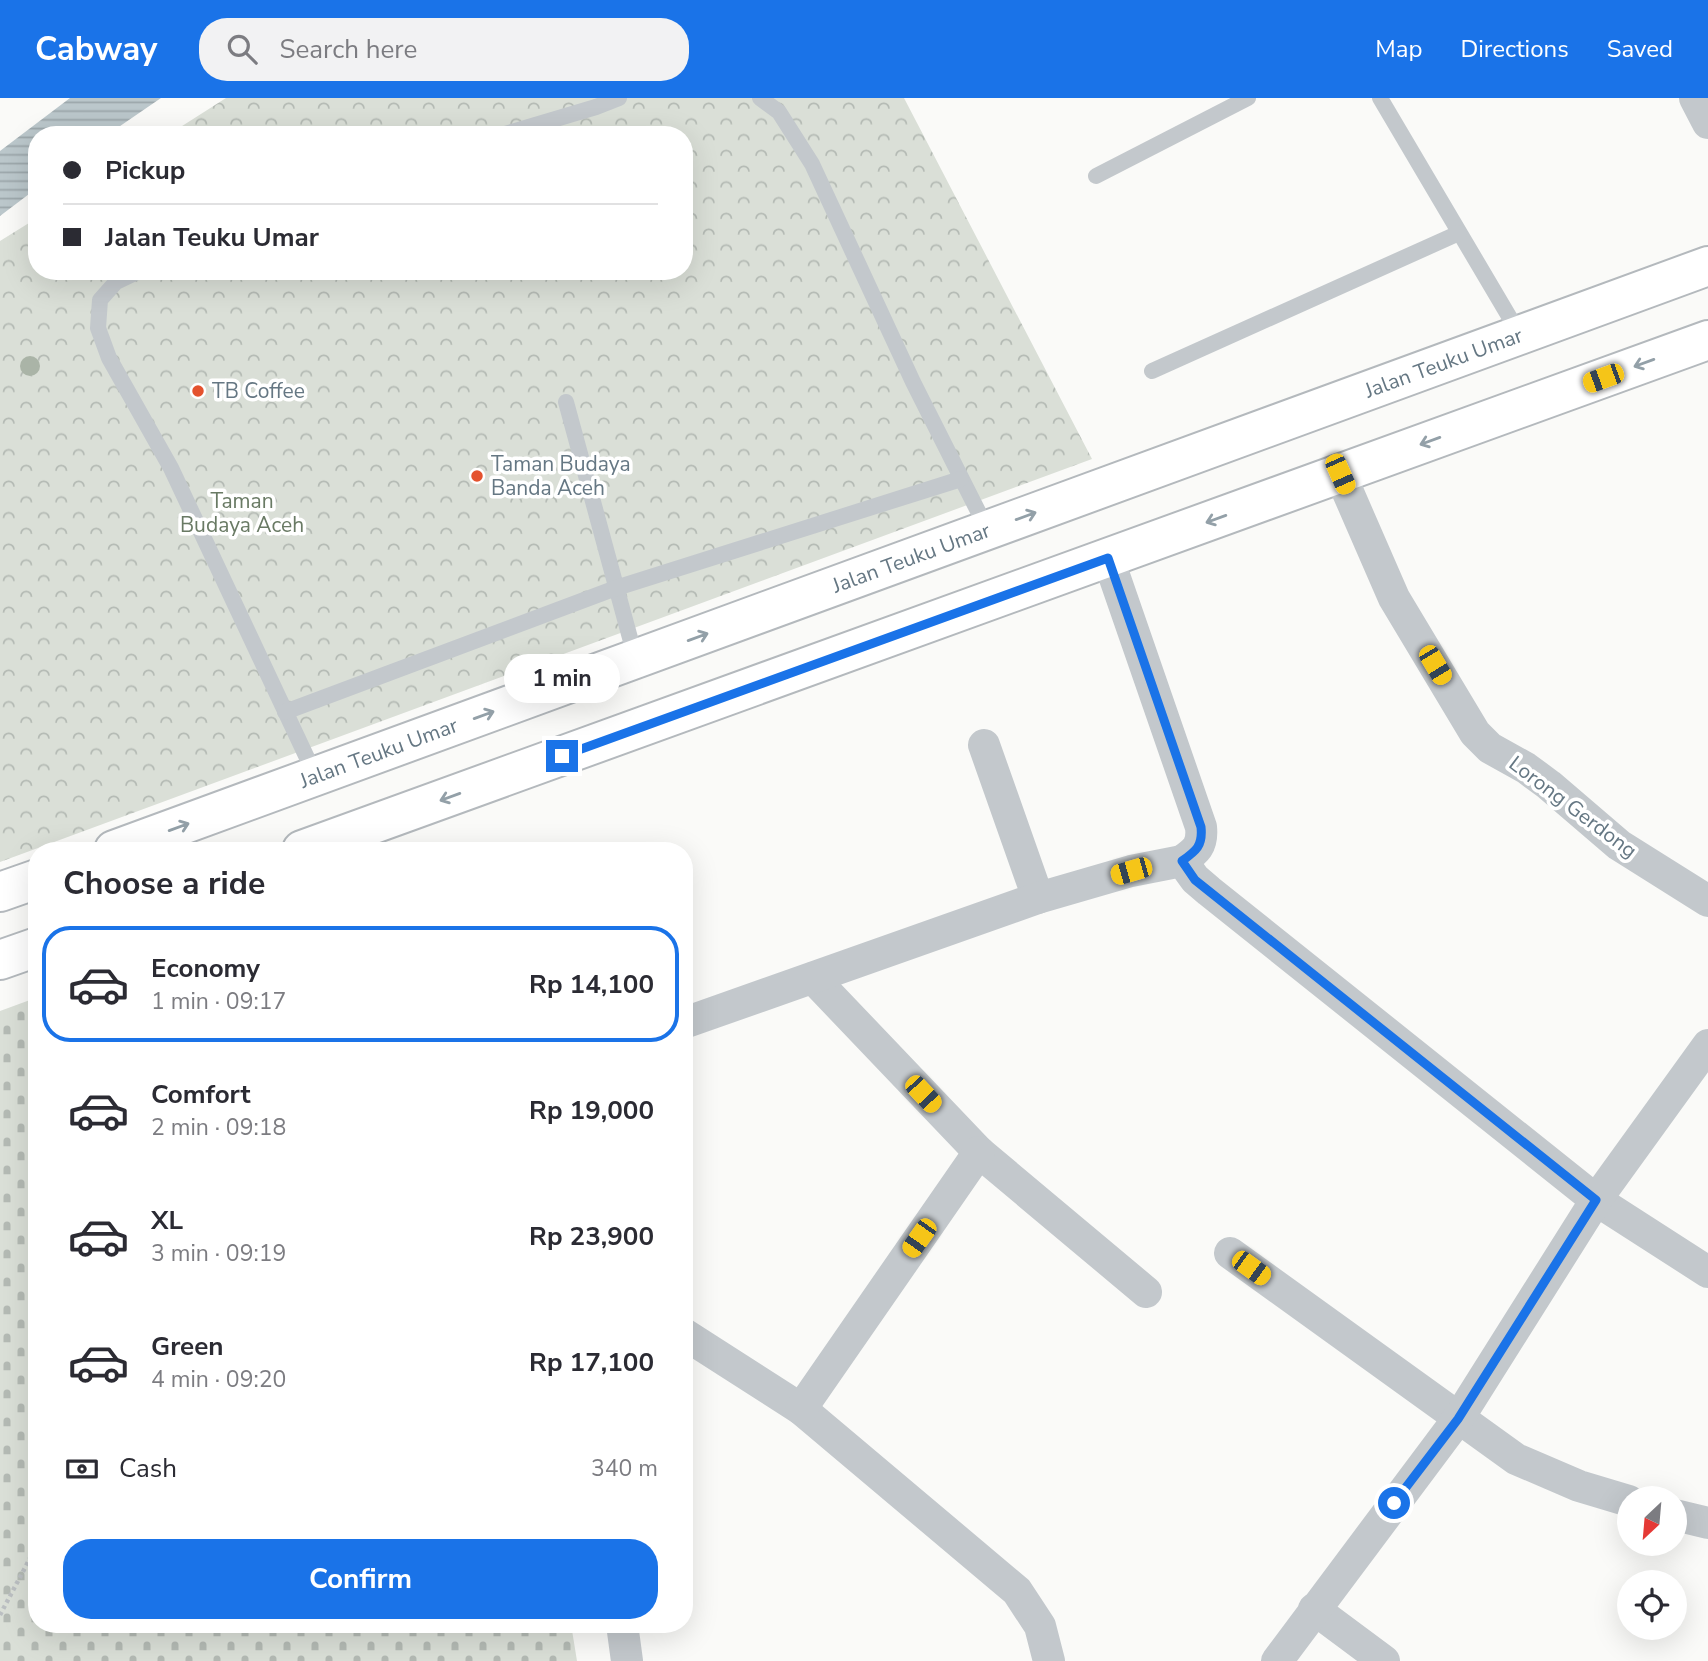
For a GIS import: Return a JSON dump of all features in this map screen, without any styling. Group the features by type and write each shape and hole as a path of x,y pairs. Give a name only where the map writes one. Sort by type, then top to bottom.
{"highway":[{"name":"Jalan Teuku Umar","path":"136,842 1708,266"},
{"path":"324,842 1708,340"},
{"path":"0,892 28,882"},
{"path":"0,960 28,950"}],"street":[{"path":"1695,98 1708,123"},
{"name":"Lorong Gerdong","path":"1340,474 1394,598 1475,733 1490,748 1526,768 1549,785 1619,845 1708,901"},
{"path":"693,1020 1038,898 1131,871 1182,861 1199,849 1201,827 1108,558"},
{"path":"984,745 1038,898"},
{"path":"1182,861 1195,880 1596,1200 1708,1272"},
{"path":"813,978 979,1152 1146,1292"},
{"path":"1277,1661 1458,1419 1596,1200 1708,1045"},
{"path":"801,1409 979,1152"},
{"path":"1230,1253 1516,1459 1579,1486 1617,1497"},
{"path":"693,1340 801,1409 1017,1591 1040,1626 1049,1661"},
{"path":"1687,1518 1708,1523"},
{"path":"1314,1609 1384,1661"},
{"path":"623,1633 627,1661"}],"lane":[{"path":"532,126 619,98"},
{"path":"760,98 779,112 812,164 913,382 988,531"},
{"path":"1096,176 1248,98"},
{"path":"1380,98 1520,335"},
{"path":"1152,371 1459,233"},
{"path":"120,280 100,300 98,328 109,358 170,468 316,777"},
{"path":"566,402 636,660"},
{"path":"285,712 616,588 961,479"}],"path":[{"path":"0,1615 28,1562"}],"green space":[{"name":"Taman Budaya Aceh","path":"226,98 904,98 1092,459 54,842 28,842 28,852 0,862 0,241 28,224 28,280 693,280 693,126 182,126"},
{"path":"28,1001 28,1633 572,1633 577,1661 0,1661 0,1011"}],"shaded area":[{"path":"70,98 161,98 120,126 33,126"},
{"path":"28,130 28,195 0,216 0,151"}],"place":[{"name":"TB Coffee","path":"198,391"},
{"name":"Taman Budaya Banda Aceh","path":"477,476"}],"route":[{"path":"562,756 1108,558 1201,827 1199,849 1182,861 1195,880 1596,1200 1458,1419 1394,1503"}]}
